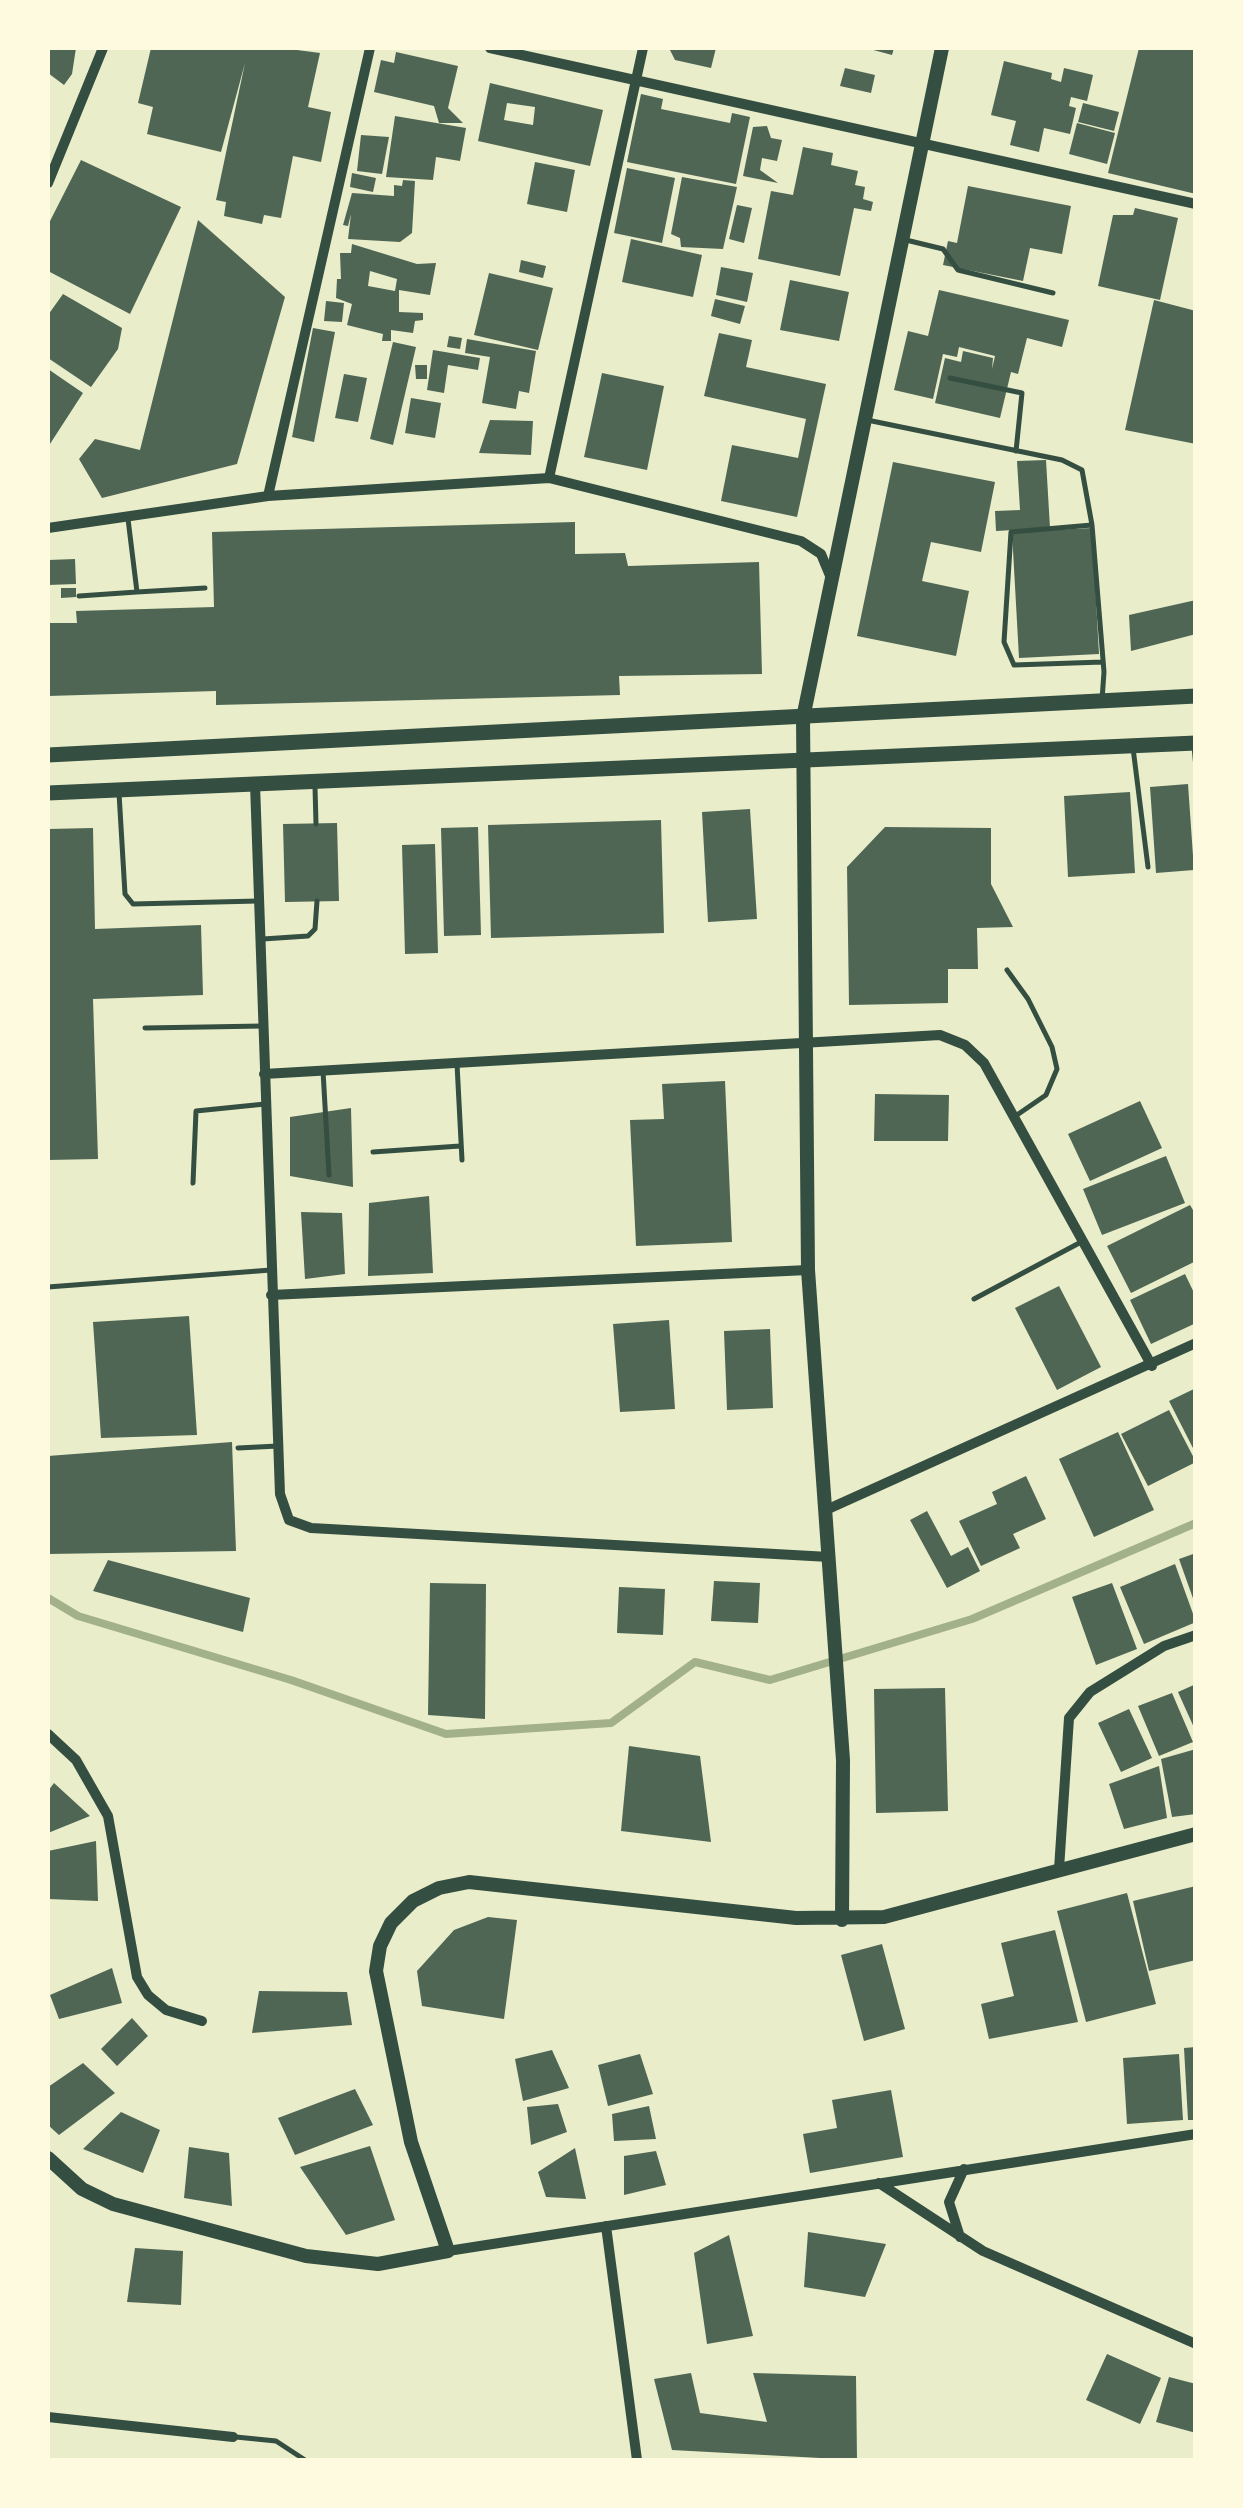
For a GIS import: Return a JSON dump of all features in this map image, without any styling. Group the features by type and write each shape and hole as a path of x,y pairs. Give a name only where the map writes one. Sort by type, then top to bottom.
{"main road":[{"path":"48,755 1196,696"},
{"path":"48,793 1195,743"}],"street":[{"path":"48,184 103,48"},
{"path":"268,496 370,48"},
{"path":"490,48 1196,204"},
{"path":"548,478 643,48"},
{"path":"842,1920 843,1760 808,1270 803,718 942,48"},
{"path":"48,528 268,496 548,478 801,541 821,554 831,578"},
{"path":"255,784 280,1494 290,1520 311,1528 829,1556"},
{"path":"264,1074 940,1035 965,1045 984,1063 1152,1366"},
{"path":"271,1294 808,1270"},
{"path":"826,1510 1196,1343"},
{"path":"1059,1869 1069,1718 1090,1692 1164,1646 1196,1634"},
{"path":"48,1734 76,1760 108,1816 138,1977 148,1995 166,2010 202,2021"},
{"path":"448,2251 411,2142 376,1971 380,1946 391,1923 413,1901 439,1888 469,1882 842,1920 884,1917 1196,1834"},
{"path":"48,2158 82,2189 113,2204 306,2256 378,2264 1196,2134"},
{"path":"961,2238 949,2202 964,2169"},
{"path":"879,2183 961,2238 1196,2344"},
{"path":"606,2226 637,2460"},
{"path":"48,2416 233,2437"}],"lane":[{"path":"903,240 943,249 958,270 1053,293"},
{"path":"950,378 1022,394 1016,451"},
{"path":"864,419 1062,460 1082,470 1092,524 1103,662 1102,701"},
{"path":"128,516 137,592"},
{"path":"1092,524 1011,532 1004,642 1008,660 1014,665 1103,662"},
{"path":"79,596 206,588"},
{"path":"1195,743 1196,768"},
{"path":"1133,745 1148,867"},
{"path":"315,782 316,824"},
{"path":"118,790 125,894 133,904 259,900"},
{"path":"260,939 308,936 316,929 317,901"},
{"path":"1007,970 1028,999 1052,1047 1057,1069 1053,1086 1014,1116"},
{"path":"146,1028 262,1026"},
{"path":"457,1064 462,1160"},
{"path":"324,1071 329,1174"},
{"path":"193,1183 196,1111 265,1104"},
{"path":"373,1152 461,1146"},
{"path":"974,1299 1082,1241"},
{"path":"48,1287 270,1270"},
{"path":"238,1448 278,1446"},
{"path":"233,2437 276,2442 305,2460"}],"building":[{"path":"48,48 76,48 72,74 64,85 48,73"},
{"path":"151,48 282,48 320,53 308,107 331,112 321,162 293,156 281,218 264,215 262,224 224,216 226,202 216,200 245,63 221,152 147,134 153,107 138,103"},
{"path":"669,48 716,48 711,68 675,60"},
{"path":"866,48 894,48 892,55"},
{"path":"1139,48 1196,48 1196,194 1108,173"},
{"path":"396,52 458,66 448,108 463,123 439,123 434,106 374,92 381,60 394,63"},
{"path":"1004,61 1052,73 1051,79 1061,82 1064,68 1093,75 1087,101 1071,97 1069,106 1076,108 1070,134 1044,128 1039,152 1010,145 1016,121 991,115"},
{"path":"845,68 875,75 871,93 840,86"},
{"path":"490,83 603,110 590,166 478,141","holes":["507,103 535,107 533,125 504,120"]},
{"path":"641,94 663,99 661,109 730,123 732,113 750,117 736,184 627,162"},
{"path":"1083,103 1119,112 1114,131 1078,122"},
{"path":"395,116 466,128 460,161 436,157 433,180 386,177"},
{"path":"1077,123 1115,133 1107,164 1069,154"},
{"path":"767,126 771,138 782,140 777,161 762,158 760,170 778,183 743,176 753,127"},
{"path":"361,135 389,137 382,174 357,171"},
{"path":"803,147 833,153 831,165 858,171 855,185 865,187 863,199 873,202 871,211 854,208 840,276 758,259 771,191 793,195"},
{"path":"81,160 181,207 130,314 48,271 48,225"},
{"path":"535,162 575,170 567,212 527,204"},
{"path":"627,168 675,178 662,243 614,233"},
{"path":"352,173 376,178 373,192 350,187"},
{"path":"682,177 737,187 723,249 681,247 680,238 671,234"},
{"path":"403,180 415,181 412,233 400,242 348,239 351,214 348,226 343,225 352,193 394,196 394,185 402,186"},
{"path":"968,186 1071,206 1062,254 1030,248 1023,281 943,265 948,241 957,243"},
{"path":"737,205 752,208 744,243 729,239"},
{"path":"1135,208 1178,218 1160,300 1098,286 1113,215 1133,215"},
{"path":"198,220 285,297 237,464 102,498 79,459 95,439 140,450"},
{"path":"631,239 702,255 693,297 622,282"},
{"path":"352,244 417,264 436,263 430,295 399,290 399,312 423,313 423,320 415,321 413,333 391,330 391,341 382,341 383,334 347,325 352,304 336,298 337,279 341,279 340,253 351,253","holes":["370,271 397,279 395,291 368,286"]},
{"path":"521,260 546,266 543,278 519,272"},
{"path":"721,267 753,273 747,302 716,295"},
{"path":"489,273 553,288 538,350 474,335"},
{"path":"790,280 849,292 839,341 780,330"},
{"path":"939,290 1069,320 1062,347 1027,338 1018,374 1011,372 1000,418 935,403 945,358 961,362 963,351 993,358 992,369 995,356 959,347 957,357 943,354 933,399 894,390 908,331 928,336"},
{"path":"63,294 122,328 118,349 91,387 48,358 48,315"},
{"path":"715,299 745,306 740,324 711,316"},
{"path":"1154,300 1196,311 1196,444 1125,430"},
{"path":"326,301 344,303 342,322 324,321"},
{"path":"313,328 335,332 314,442 292,437"},
{"path":"719,333 752,340 746,367 826,384 797,517 721,501 732,445 798,458 806,419 704,396"},
{"path":"449,336 462,338 460,349 447,347"},
{"path":"467,339 536,351 529,393 519,391 516,409 482,403 490,357 465,353"},
{"path":"393,342 416,347 393,445 370,439"},
{"path":"433,350 480,358 478,370 448,365 444,393 427,390"},
{"path":"415,365 427,365 427,379 416,379"},
{"path":"48,369 83,393 48,447"},
{"path":"602,373 664,386 647,470 584,457"},
{"path":"344,374 367,378 358,422 335,418"},
{"path":"411,398 441,403 435,438 405,433"},
{"path":"490,420 533,421 531,455 479,453"},
{"path":"1046,460 1050,528 996,531 995,511 1020,510 1017,461"},
{"path":"893,462 995,482 981,552 931,542 922,581 969,591 956,656 857,636"},
{"path":"575,522 575,554 625,553 628,566 759,562 762,674 619,676 620,695 216,705 216,691 48,696 48,623 77,623 76,611 214,607 212,532"},
{"path":"1092,528 1099,654 1019,658 1012,532"},
{"path":"75,559 76,584 48,585 48,560"},
{"path":"61,588 76,588 76,597 61,598"},
{"path":"1196,600 1196,634 1131,651 1129,615"},
{"path":"1188,784 1194,870 1156,873 1150,787"},
{"path":"1130,792 1135,873 1068,877 1064,796"},
{"path":"750,809 757,919 708,922 702,812"},
{"path":"661,820 664,933 491,938 488,825"},
{"path":"337,823 339,901 285,902 283,824"},
{"path":"478,827 481,935 444,936 441,828"},
{"path":"885,827 991,828 991,884 1013,927 977,928 978,969 948,969 948,1003 849,1005 847,867"},
{"path":"93,828 95,929 201,925 203,995 93,999 98,1159 48,1160 48,829"},
{"path":"435,844 438,953 405,954 402,845"},
{"path":"725,1081 732,1242 636,1246 630,1120 664,1119 662,1084"},
{"path":"875,1094 949,1095 948,1141 874,1141"},
{"path":"1140,1101 1162,1148 1090,1181 1068,1134"},
{"path":"351,1108 353,1187 290,1176 290,1117"},
{"path":"1166,1156 1185,1203 1102,1235 1083,1189"},
{"path":"429,1196 433,1273 368,1276 369,1203"},
{"path":"1190,1205 1196,1215 1196,1261 1131,1293 1107,1246"},
{"path":"301,1212 342,1213 345,1274 305,1279"},
{"path":"1185,1274 1196,1297 1196,1323 1151,1344 1130,1300"},
{"path":"1059,1286 1101,1367 1057,1390 1015,1308"},
{"path":"189,1316 197,1435 101,1438 93,1322"},
{"path":"669,1320 675,1409 620,1412 613,1324"},
{"path":"770,1329 773,1408 727,1410 724,1331"},
{"path":"1196,1388 1196,1454 1169,1401"},
{"path":"1169,1410 1196,1462 1148,1486 1121,1434"},
{"path":"1118,1432 1154,1510 1094,1537 1059,1459"},
{"path":"232,1442 236,1551 48,1554 48,1456"},
{"path":"1026,1476 1046,1519 1013,1534 1020,1548 981,1566 959,1521 997,1504 992,1492"},
{"path":"927,1511 951,1556 968,1547 980,1571 947,1588 910,1520"},
{"path":"1196,1553 1196,1604 1195,1604 1179,1559"},
{"path":"108,1560 250,1598 243,1632 93,1591"},
{"path":"1175,1564 1196,1622 1144,1644 1120,1587"},
{"path":"714,1581 760,1583 758,1623 711,1621"},
{"path":"430,1583 486,1584 485,1719 428,1715"},
{"path":"1112,1583 1137,1649 1096,1665 1072,1597"},
{"path":"619,1587 665,1589 663,1635 617,1633"},
{"path":"1196,1684 1196,1732 1178,1692"},
{"path":"945,1688 948,1811 876,1813 874,1689"},
{"path":"1172,1693 1193,1742 1159,1756 1138,1706"},
{"path":"1129,1709 1152,1758 1121,1772 1098,1723"},
{"path":"629,1746 700,1756 711,1842 621,1831"},
{"path":"1196,1749 1196,1814 1172,1817 1161,1759"},
{"path":"1159,1766 1167,1818 1124,1829 1109,1784"},
{"path":"54,1783 90,1816 48,1833 48,1791"},
{"path":"96,1841 98,1901 48,1899 48,1851"},
{"path":"1196,1886 1196,1960 1149,1971 1133,1901"},
{"path":"1127,1893 1156,2004 1086,2022 1057,1911"},
{"path":"488,1917 517,1920 504,2019 422,2006 417,1971 454,1930"},
{"path":"1055,1930 1078,2022 989,2039 981,2004 1014,1996 1001,1943"},
{"path":"882,1944 905,2029 864,2041 841,1955"},
{"path":"112,1968 122,2003 59,2019 50,1995"},
{"path":"259,1991 347,1992 352,2025 252,2033"},
{"path":"132,2018 148,2036 117,2066 101,2049"},
{"path":"1196,2047 1196,2120 1188,2120 1184,2048"},
{"path":"552,2050 569,2088 523,2101 515,2059"},
{"path":"640,2054 653,2094 608,2106 598,2065"},
{"path":"1179,2054 1183,2120 1127,2124 1123,2058"},
{"path":"83,2063 115,2093 59,2135 48,2125 48,2087"},
{"path":"355,2089 373,2125 295,2155 278,2118"},
{"path":"891,2090 903,2157 810,2173 803,2134 837,2128 832,2100"},
{"path":"558,2104 567,2132 531,2145 527,2107"},
{"path":"649,2106 656,2139 614,2141 612,2114"},
{"path":"121,2112 160,2130 143,2173 83,2149"},
{"path":"370,2146 395,2220 346,2235 300,2167"},
{"path":"189,2147 229,2153 232,2206 184,2198"},
{"path":"575,2148 586,2199 546,2197 538,2172"},
{"path":"656,2151 666,2185 624,2195 624,2156"},
{"path":"808,2232 886,2244 865,2297 804,2287"},
{"path":"729,2235 753,2336 707,2344 694,2253"},
{"path":"135,2248 183,2251 181,2305 127,2302"},
{"path":"1107,2354 1161,2378 1140,2424 1086,2400"},
{"path":"691,2373 700,2413 767,2422 753,2373 856,2376 857,2460 672,2450 654,2379"},
{"path":"1169,2377 1196,2384 1196,2433 1156,2422"}],"waterway":[{"path":"48,1598 78,1616 291,1680 446,1734 611,1723 695,1662 770,1680 972,1619 1196,1523"}]}
